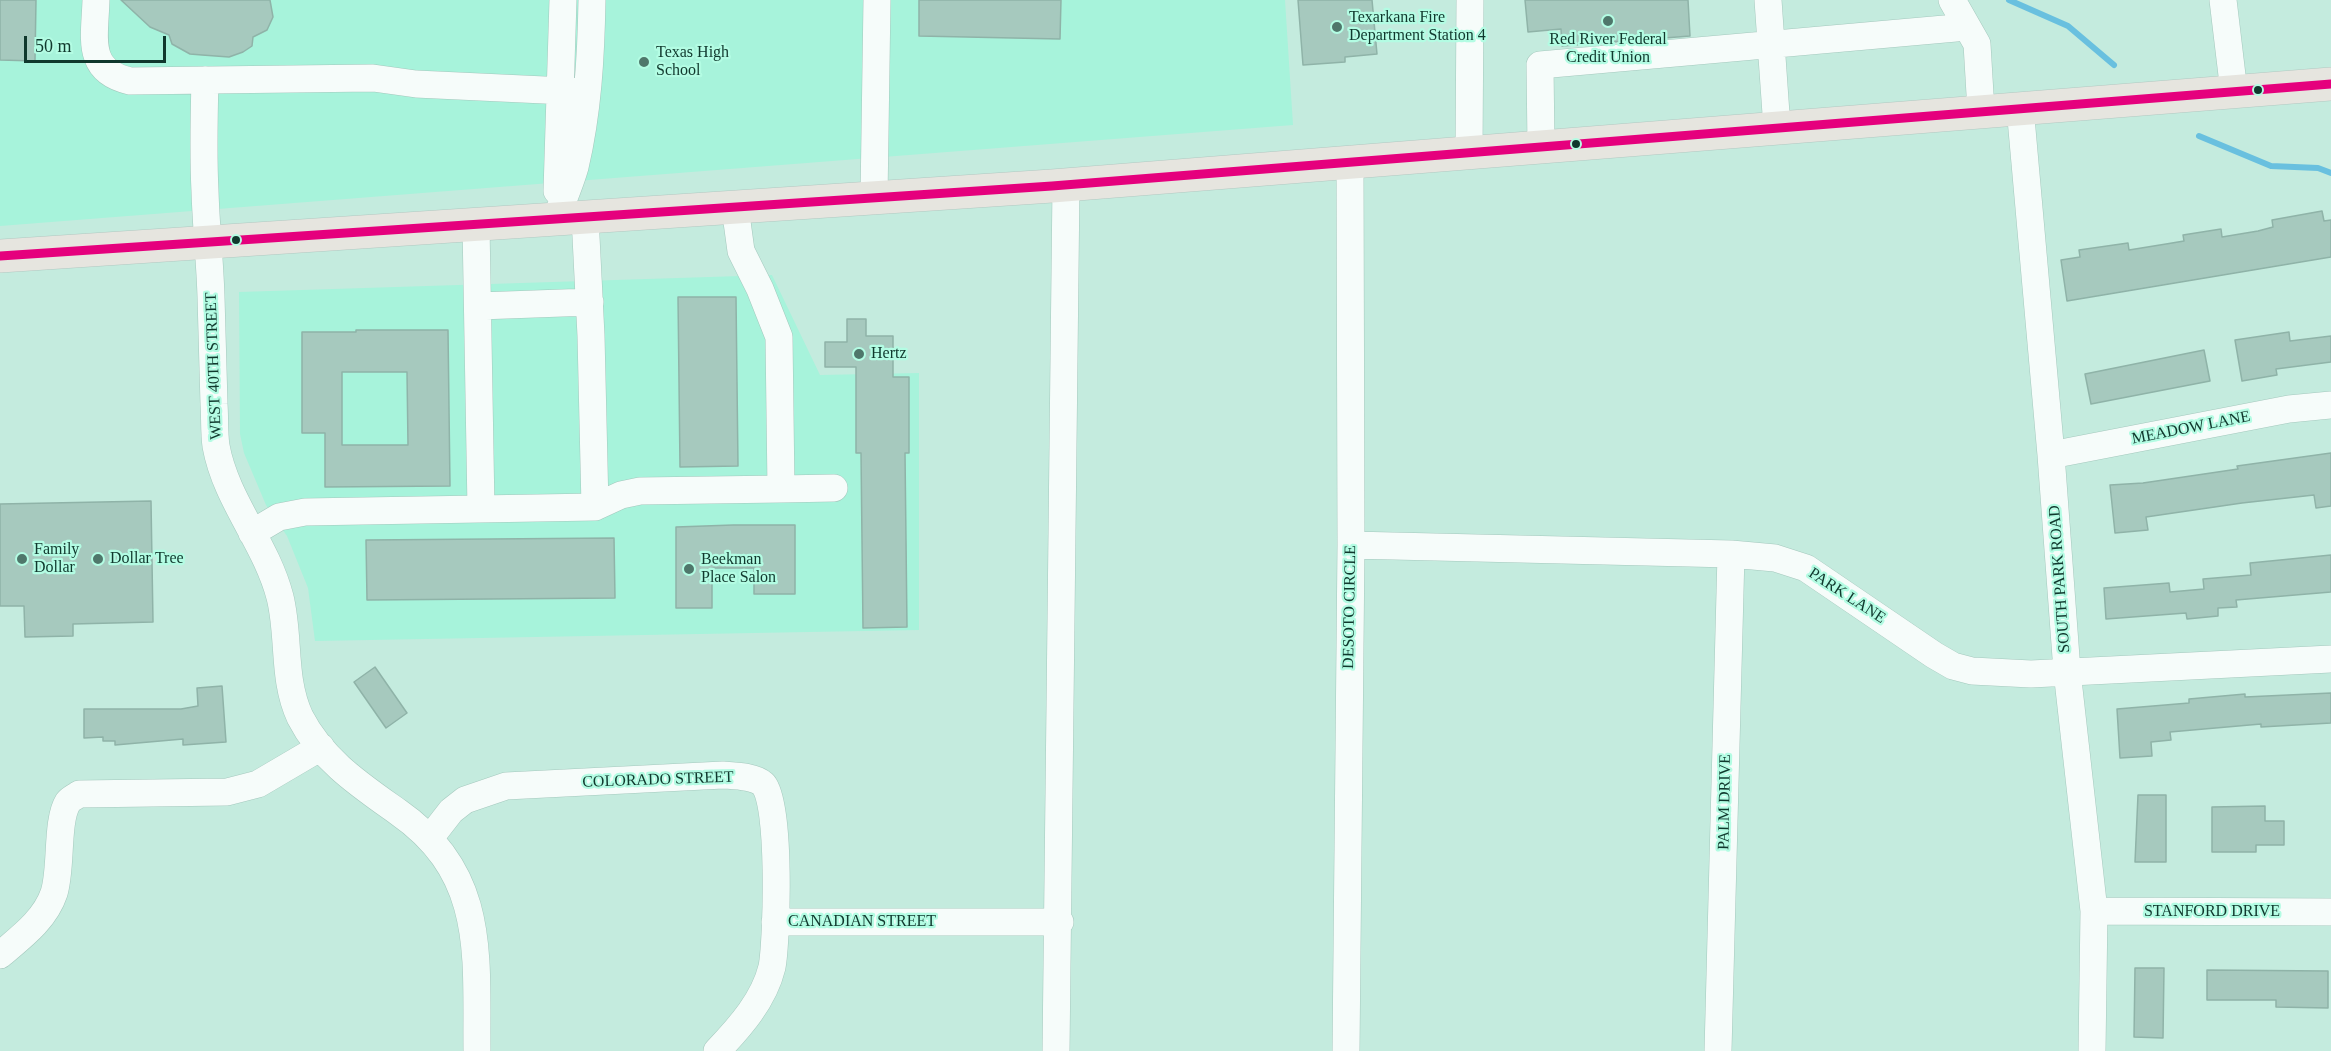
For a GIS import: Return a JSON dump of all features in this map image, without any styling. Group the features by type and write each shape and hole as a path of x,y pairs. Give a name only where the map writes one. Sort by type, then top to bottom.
{"main road":[{"path":"0,256 1066,185 2020,107 2331,84"}],"street":[{"path":"96,0 95,54 105,72 130,81 373,78 416,84 587,92"},
{"path":"563,0 560,92 570,218 590,302 595,507"},
{"path":"570,218 574,169 587,92 592,0"},
{"path":"874,198 877,0"},
{"path":"1469,153 1470,0"},
{"path":"1768,0 1777,128"},
{"path":"1952,0 1977,44 1981,111"},
{"path":"2223,0 2234,92"},
{"path":"1541,146 1540,65 1967,27"},
{"name":"WEST 40TH STREET","path":"205,80 204,177 210,243 216,446 227,486 267,561 281,600 287,672 292,696 302,719 321,747 345,775 430,838 455,871 465,894 472,924 476,962 477,1051"},
{"name":"SOUTH PARK ROAD","path":"2020,107 2051,455 2067,671 2094,911 2092,1051"},
{"name":"DESOTO CIRCLE","path":"1346,1051 1351,545 1350,163"},
{"path":"1056,1051 1060,922 1066,185"},
{"path":"735,207 741,251 760,289 779,337 781,489"},
{"path":"476,225 481,509"},
{"path":"479,306 590,302"},
{"name":"MEADOW LANE","path":"2051,455 2289,409 2331,405"},
{"path":"252,533 279,517 305,512 595,507 621,495 640,491 834,488"},
{"name":"PARK LANE","path":"1351,545 1731,554 1776,558 1806,568 1953,666 1994,673 2331,659"},
{"name":"PALM DRIVE","path":"1718,1051 1731,554"},
{"path":"0,955 33,927 54,894 61,852 63,815 68,800 79,794 226,792 258,784 321,747"},
{"name":"COLORADO STREET","path":"430,838 451,811 465,800 506,786 723,775 746,777 763,784 772,799 775,922"},
{"name":"STANFORD DRIVE","path":"2094,911 2331,912"},
{"name":"CANADIAN STREET","path":"717,1051 759,1000 771,967 775,922 1060,922"}],"shaded area":[{"name":"Texas High School","path":"0,0 1285,0 1293,125 0,226"},
{"path":"772,275 820,375 919,373 919,630 315,641 308,588 287,536 266,505 244,453 240,434 239,292"}],"building":[{"path":"0,0 36,0 35,61 0,60"},
{"path":"121,0 270,0 273,17 267,30 253,37 252,46 243,52 229,57 190,54 172,44 169,35 150,27"},
{"path":"919,0 1061,0 1060,39 919,36"},
{"name":"Texarkana Fire Department Station 4","path":"1298,0 1372,0 1377,54 1345,57 1345,62 1303,65"},
{"name":"Red River Federal Credit Union","path":"1525,0 1688,0 1690,36 1562,46 1561,29 1528,32"},
{"path":"2322,211 2324,221 2331,220 2331,257 2067,301 2061,260 2080,257 2079,250 2128,243 2129,250 2184,241 2183,235 2221,229 2222,237 2273,227 2272,220"},
{"path":"678,297 736,297 738,466 680,467"},
{"path":"847,319 866,319 866,336 893,336 893,377 909,377 909,453 905,453 907,627 863,628 861,453 856,453 856,367 825,367 825,342 847,342"},
{"path":"356,330 448,330 450,486 325,487 325,433 302,433 302,332 356,332","holes":["342,372 407,372 408,445 342,445"]},
{"path":"2289,332 2290,341 2331,336 2331,362 2276,369 2277,375 2242,381 2235,340"},
{"path":"2204,350 2210,381 2091,404 2085,374"},
{"path":"2331,453 2331,506 2316,508 2314,495 2242,503 2146,517 2148,530 2115,533 2110,485 2143,483 2238,469 2237,466"},
{"name":"Dollar Tree","path":"151,501 153,622 73,624 73,636 25,637 24,606 0,606 0,504"},
{"path":"795,525 795,594 754,594 754,568 712,568 712,608 676,608 676,527"},
{"path":"614,538 615,598 367,600 366,540"},
{"path":"2331,555 2331,592 2236,600 2237,607 2218,608 2218,616 2187,619 2186,613 2106,619 2104,588 2169,583 2170,592 2204,589 2203,579 2251,575 2250,563"},
{"path":"375,667 407,713 386,728 354,682"},
{"path":"222,686 226,742 183,745 183,739 115,745 115,741 103,741 103,737 84,738 84,709 181,709 198,706 197,688"},
{"path":"2331,693 2331,723 2261,727 2261,724 2170,732 2171,740 2151,742 2152,756 2120,758 2117,709 2189,703 2189,699 2245,694 2245,697"},
{"path":"2138,795 2166,795 2166,862 2135,862"},
{"path":"2265,806 2265,821 2284,821 2284,845 2256,845 2256,852 2212,852 2212,807"},
{"path":"2135,968 2164,968 2163,1038 2134,1037"},
{"path":"2207,970 2328,971 2328,1008 2276,1007 2276,1000 2207,1000"}],"waterway":[{"path":"2009,0 2068,26 2114,65"},
{"path":"2199,136 2271,166 2318,168 2331,173"}],"transit line":[{"path":"0,256 1052,186 2331,84"}],"place":[{"name":"Red River Federal Credit Union","path":"1608,21"},
{"name":"Texarkana Fire Department Station 4","path":"1337,27"},
{"name":"Texas High School","path":"644,62"},
{"name":"Hertz","path":"859,354"},
{"name":"Family Dollar","path":"22,559"},
{"name":"Dollar Tree","path":"98,559"},
{"name":"Beekman Place Salon","path":"689,569"}]}
